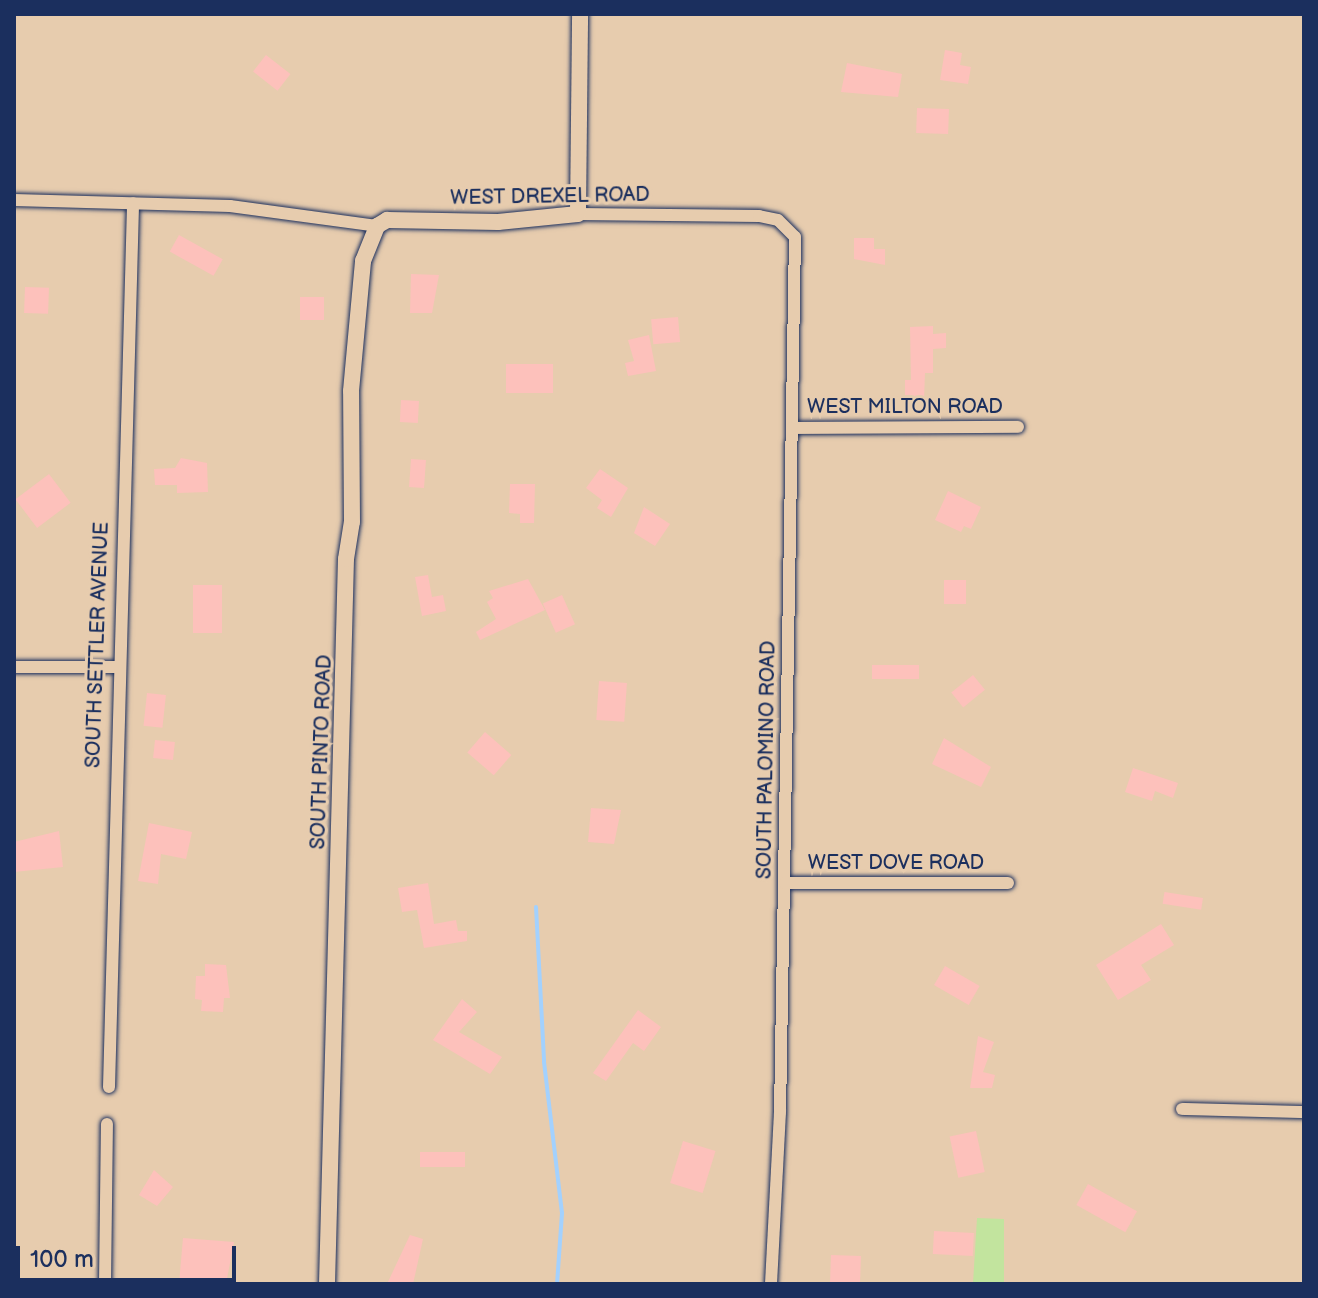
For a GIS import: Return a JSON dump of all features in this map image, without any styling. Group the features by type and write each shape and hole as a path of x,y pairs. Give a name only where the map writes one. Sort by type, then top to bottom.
{"street":[{"path":"578,214 580,14"},
{"name":"WEST DREXEL ROAD","path":"14,200 230,206 377,226 405,217 498,222 578,214 759,216 778,220 795,237"},
{"name":"SOUTH SETTLER AVENUE","path":"109,1087 116,667 133,203"},
{"name":"SOUTH PINTO ROAD","path":"327,1284 346,559 352,522 351,391 363,261 377,226"},
{"name":"SOUTH PALOMINO ROAD","path":"771,1284 785,883 795,237"},
{"name":"WEST MILTON ROAD","path":"793,428 1018,427"},
{"path":"14,667 116,667"},
{"name":"WEST DOVE ROAD","path":"785,883 1008,883"},
{"path":"1182,1109 1304,1112"},
{"path":"105,1284 107,1124"}],"green space":[{"path":"977,1218 1004,1219 1004,1284 968,1284 973,1283"}],"building":[{"path":"945,50 962,53 960,65 971,67 968,84 940,80"},
{"path":"266,55 290,74 277,91 253,72"},
{"path":"847,63 902,74 898,97 841,92"},
{"path":"917,108 949,109 948,134 916,133"},
{"path":"179,235 223,259 214,276 170,252"},
{"path":"854,238 874,238 874,249 885,249 885,265 854,259"},
{"path":"411,274 439,275 432,313 410,313"},
{"path":"25,287 49,288 48,314 24,313"},
{"path":"300,297 324,297 324,320 300,320"},
{"path":"678,317 680,342 653,344 651,319"},
{"path":"933,326 933,334 946,333 946,348 933,349 933,373 925,373 924,400 905,400 905,380 911,380 910,327"},
{"path":"649,335 656,371 628,376 625,363 634,361 628,340"},
{"path":"506,364 553,364 553,393 506,393"},
{"path":"401,400 419,401 418,423 400,422"},
{"path":"181,458 207,463 208,492 177,493 177,485 155,485 154,469 175,468"},
{"path":"411,459 426,460 424,488 409,487"},
{"path":"600,469 628,488 611,517 597,508 602,500 586,488"},
{"path":"49,474 71,503 37,528 15,499"},
{"path":"510,484 535,484 534,523 520,523 520,514 509,513"},
{"path":"948,491 981,507 971,529 964,526 961,532 935,520"},
{"path":"644,507 670,524 655,546 634,533"},
{"path":"428,575 432,597 443,595 446,611 422,616 415,577"},
{"path":"528,579 545,610 480,640 476,632 496,619 487,602 493,598 489,591"},
{"path":"944,580 966,580 966,604 944,604"},
{"path":"193,585 222,585 222,633 193,633"},
{"path":"562,595 575,624 556,633 543,604"},
{"path":"872,665 919,665 919,679 872,679"},
{"path":"973,675 985,690 963,707 951,693"},
{"path":"599,681 627,683 624,722 596,720"},
{"path":"147,693 166,695 162,728 144,726"},
{"path":"485,732 511,755 494,775 467,752"},
{"path":"944,738 991,767 981,787 932,764"},
{"path":"155,740 175,742 173,760 153,758"},
{"path":"1133,768 1178,783 1173,798 1155,791 1152,801 1125,792"},
{"path":"591,808 621,810 614,844 588,842"},
{"path":"149,823 192,832 186,859 161,854 158,884 138,881"},
{"path":"59,831 63,867 14,872 14,842"},
{"path":"428,883 434,924 456,920 458,931 467,931 467,941 424,948 417,910 402,912 398,888"},
{"path":"1164,892 1203,898 1201,910 1163,904"},
{"path":"1161,924 1174,945 1141,965 1151,980 1118,1000 1096,965"},
{"path":"205,964 226,965 230,998 224,998 223,1012 201,1011 202,1000 195,999 196,976 205,976"},
{"path":"945,966 980,986 969,1005 934,985"},
{"path":"462,999 477,1012 459,1032 502,1057 490,1074 433,1040"},
{"path":"638,1010 661,1027 644,1051 633,1043 606,1081 593,1073"},
{"path":"978,1036 994,1042 983,1072 995,1075 992,1088 970,1088"},
{"path":"976,1131 985,1172 958,1178 950,1137"},
{"path":"683,1141 716,1151 703,1193 670,1183"},
{"path":"420,1152 465,1152 465,1167 420,1167"},
{"path":"154,1170 173,1187 157,1206 139,1195"},
{"path":"1088,1184 1137,1211 1125,1232 1076,1205"},
{"path":"934,1231 974,1233 973,1256 933,1254"},
{"path":"410,1235 423,1239 413,1284 387,1284"},
{"path":"183,1238 234,1242 226,1284 179,1284"},
{"path":"831,1255 861,1256 860,1284 830,1284"}],"waterway":[{"path":"536,907 544,1062 562,1213 557,1284"}]}
